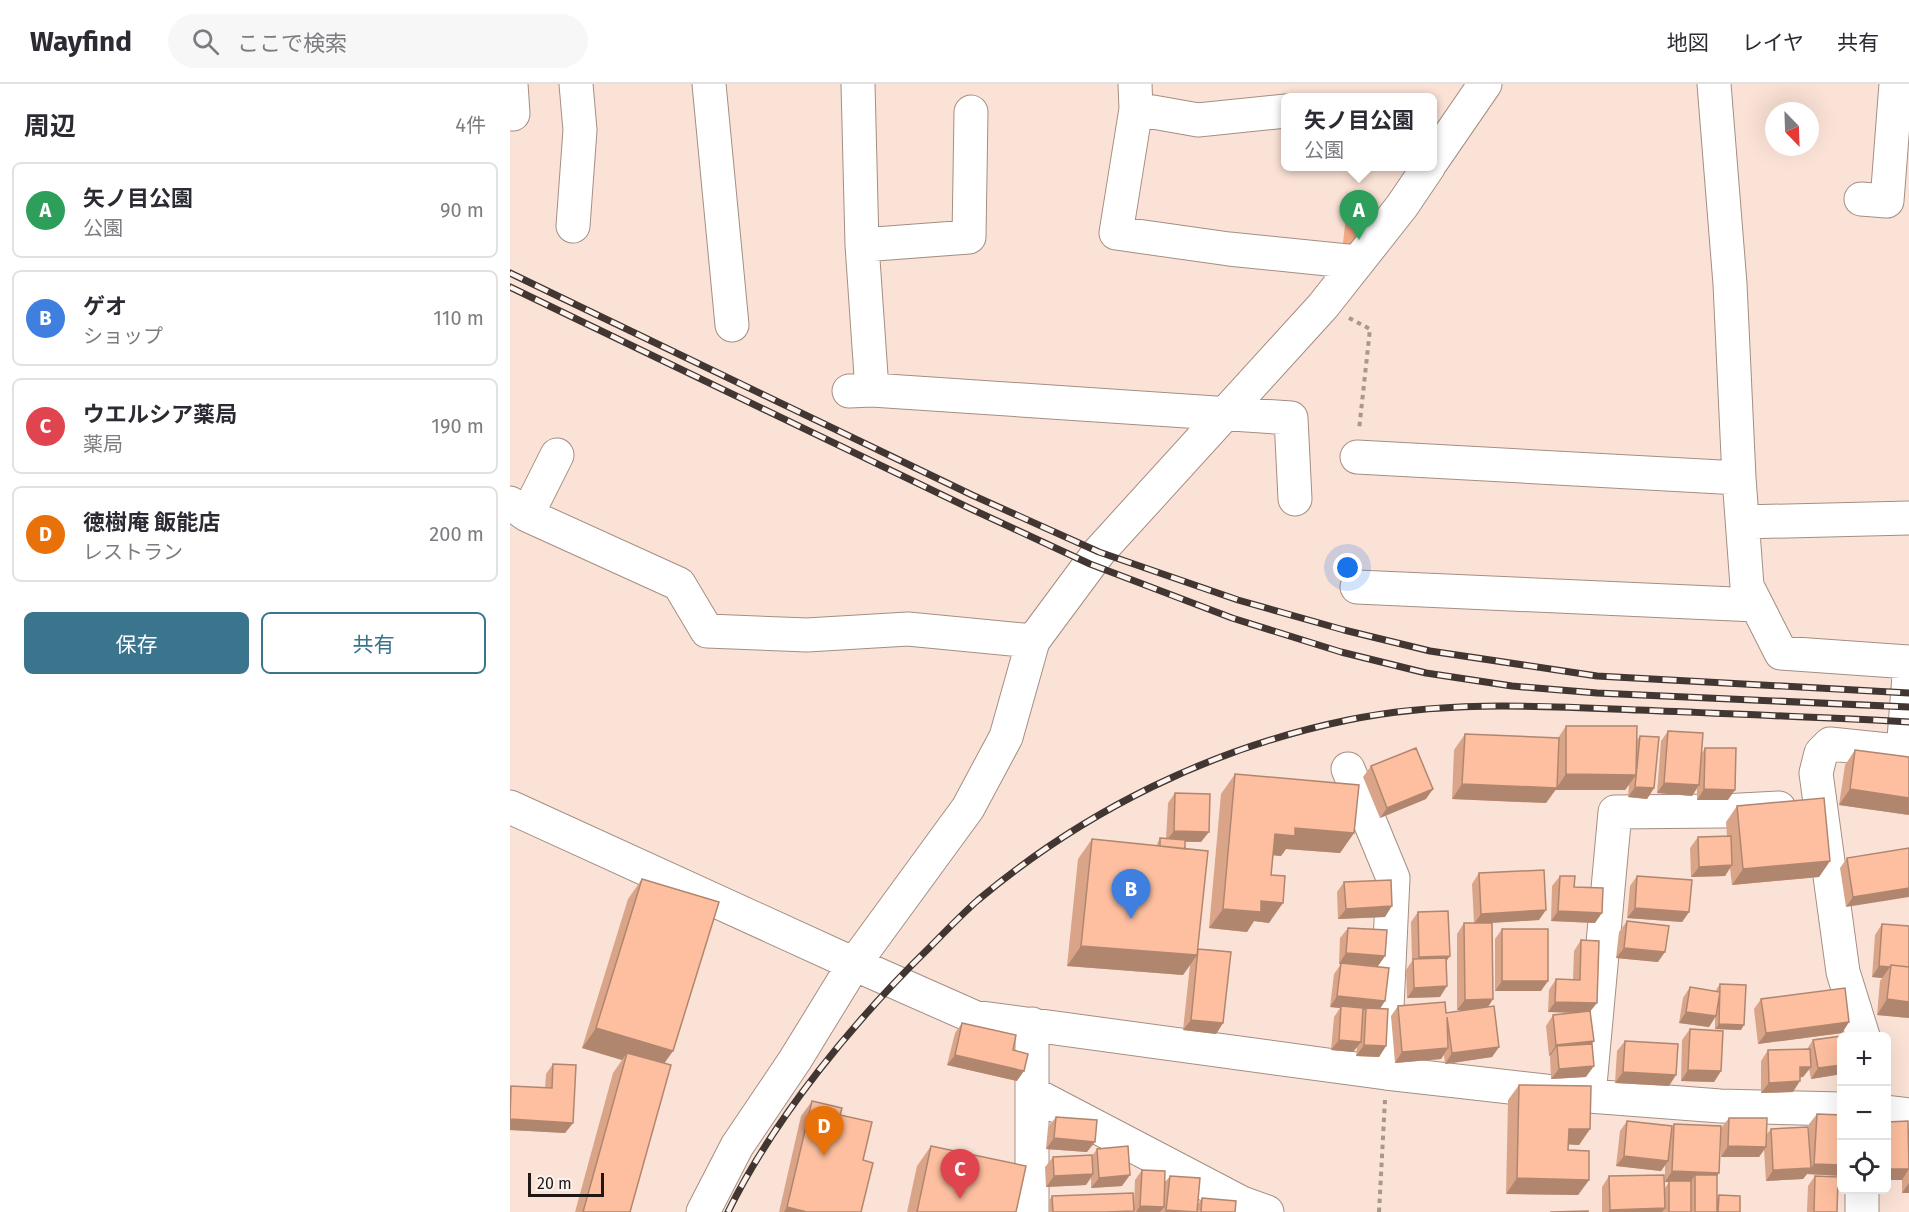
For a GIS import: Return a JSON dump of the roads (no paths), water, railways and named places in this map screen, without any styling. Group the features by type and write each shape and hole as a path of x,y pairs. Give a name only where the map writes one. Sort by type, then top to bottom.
{"street":[{"path":"510,114 513,114 511,84"},
{"path":"573,226 580,130 576,84"},
{"path":"709,84 732,325"},
{"path":"858,84 862,245 860,390 1291,418 1295,499"},
{"path":"1437,144 1442,128 1485,84"},
{"path":"1714,84 1731,284 1739,478 1747,586 1780,653 1909,662"},
{"path":"1861,199 1887,201 1896,84"},
{"path":"1281,112 1198,120 1136,97 1116,233 1229,249 1357,262"},
{"path":"862,245 969,237 971,112"},
{"path":"703,1212 737,1146 795,1060 854,964 968,808 1006,737 1034,641 1099,552 1224,412 1323,306 1402,206 1426,171"},
{"path":"557,455 519,509 679,584 707,631 807,635 908,629 1034,641"},
{"path":"1357,457 1739,478"},
{"path":"1743,522 1909,518"},
{"path":"1357,587 1756,605"},
{"path":"1862,1032 1844,972 1816,773 1821,753 1830,744 1906,751 1909,676"},
{"path":"1348,769 1393,878 1385,1073"},
{"path":"1589,1096 1615,812 1722,811 1820,805"},
{"path":"510,807 974,1017 1385,1073 1589,1096 1720,1106 1837,1109"},
{"path":"1032,1024 1032,1212"},
{"path":"1032,1093 1242,1203 1267,1212"},
{"path":"1891,1113 1909,1115"},
{"path":"1862,1194 1862,1212"}],"railway":[{"path":"510,273 972,495 1099,552 1238,600 1430,651 1597,676 1909,693"},
{"path":"510,287 1090,564 1232,618 1341,652 1426,673 1512,686 1597,693 1909,707"},
{"path":"728,1212 768,1141 818,1072 872,1007 965,912 1019,868 1062,838 1106,811 1199,766 1248,747 1297,732 1348,720 1420,709 1493,706 1566,707 1909,722"}],"place":[{"name":"矢ノ目公園","path":"1359,240"},
{"name":"ゲオ","path":"1131,919"},
{"name":"徳樹庵 飯能店","path":"824,1156"},
{"name":"ウエルシア薬局","path":"960,1199"}]}
